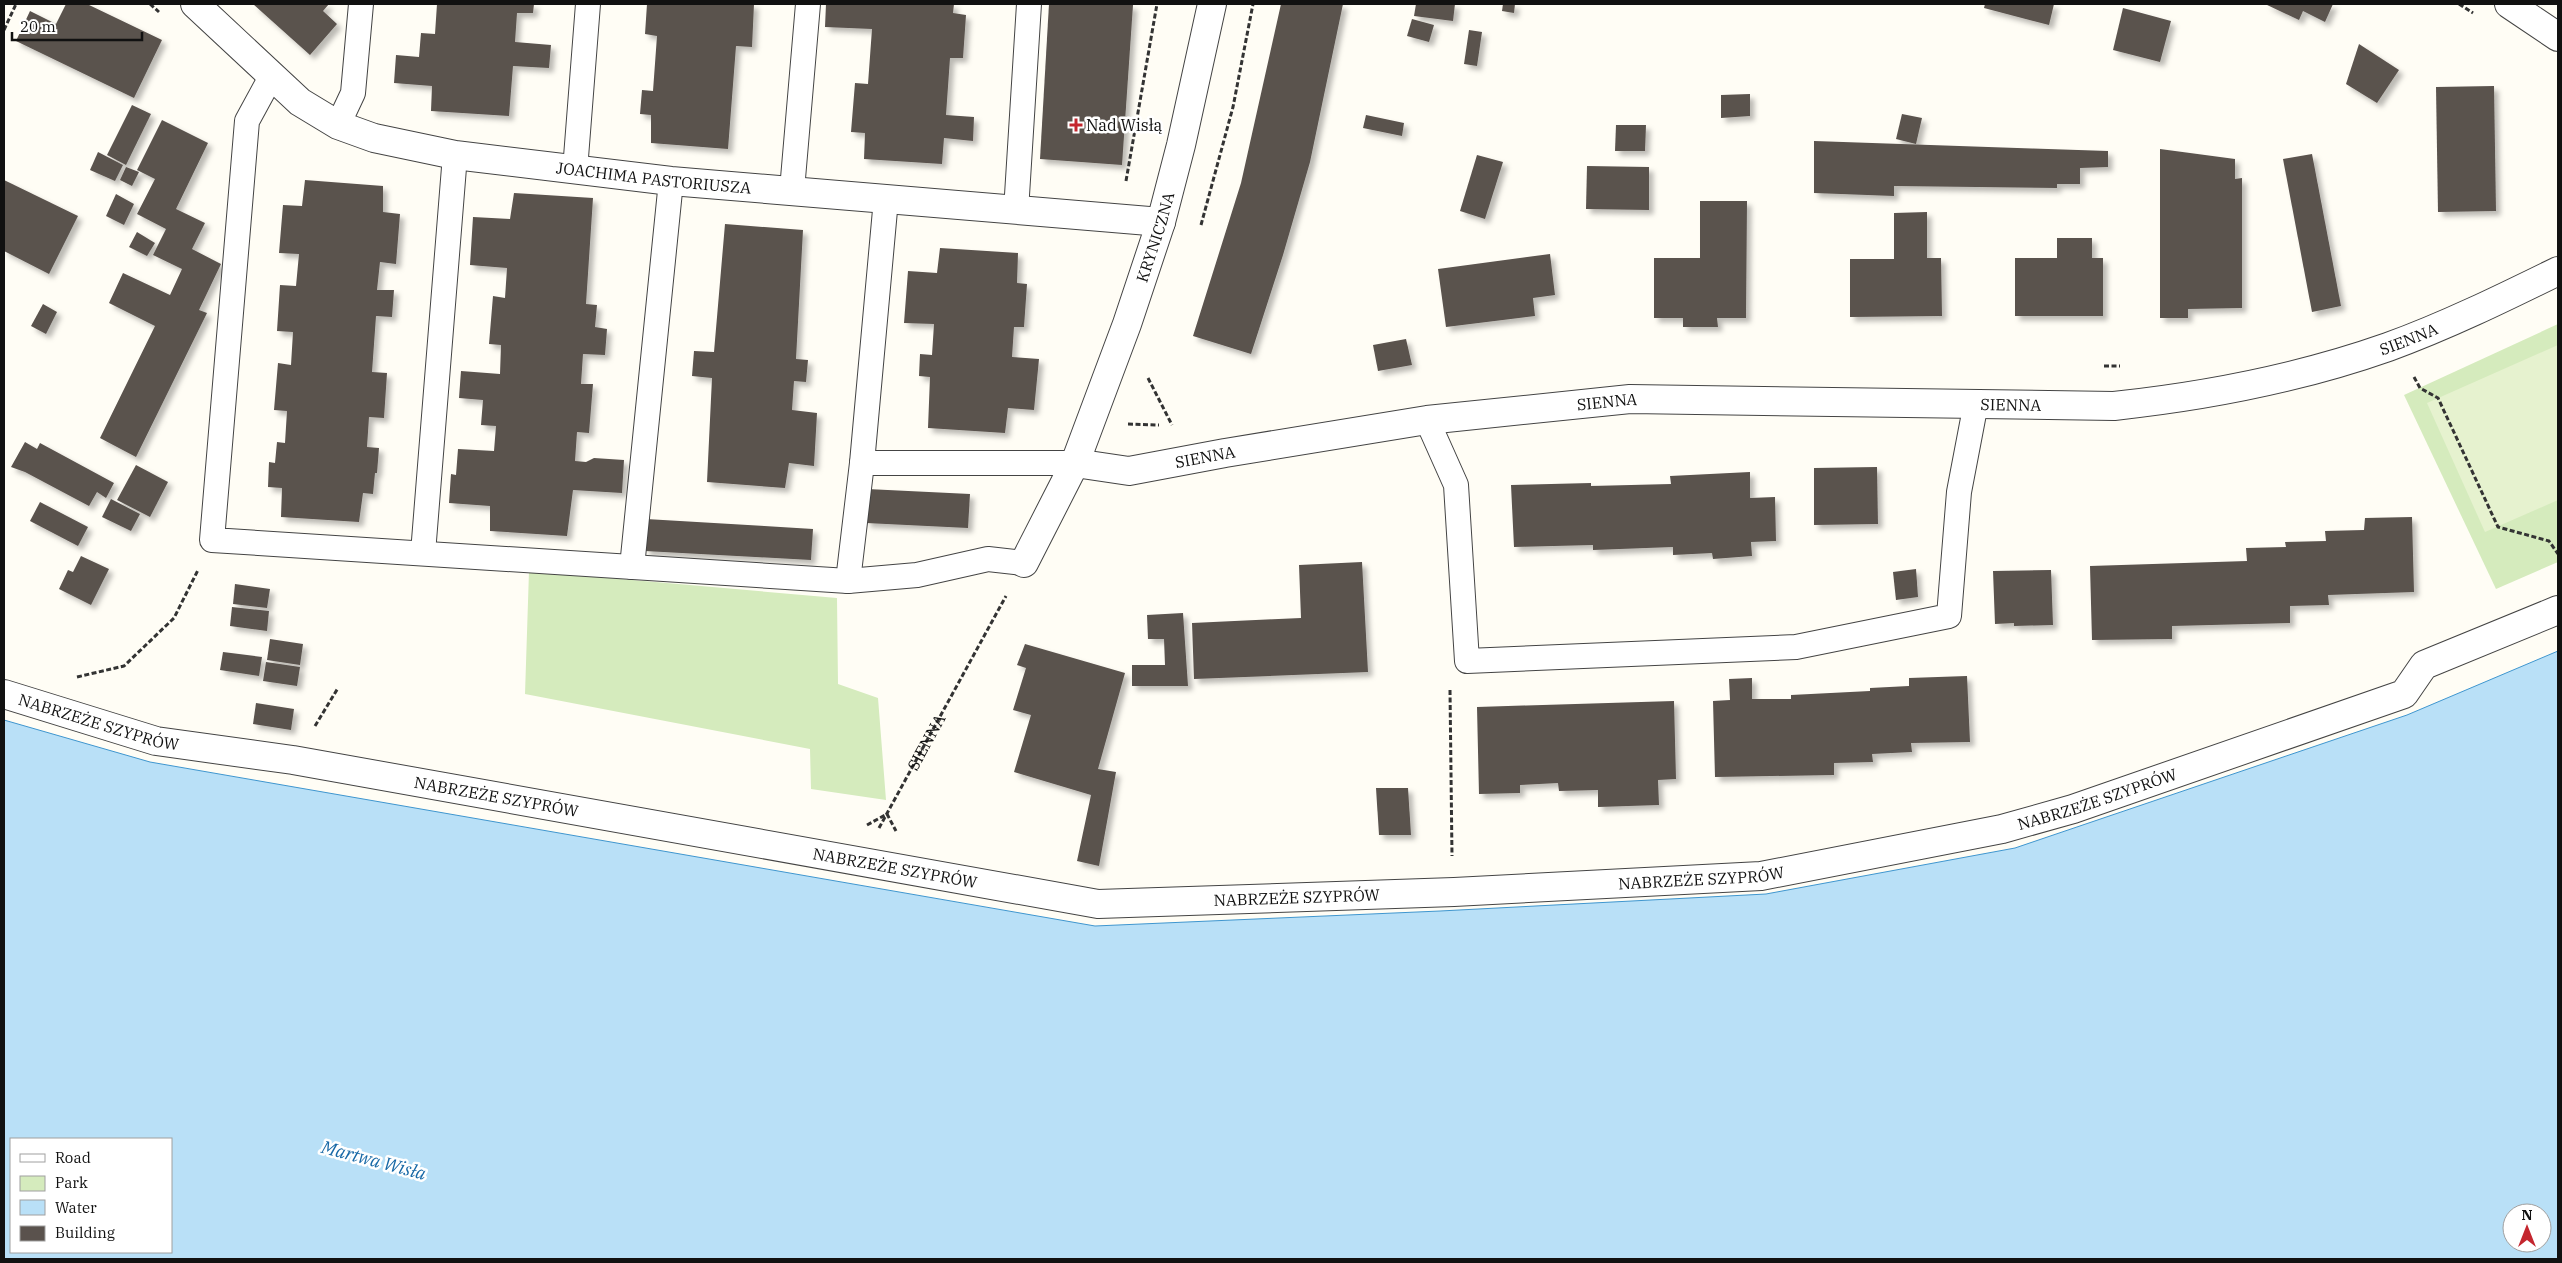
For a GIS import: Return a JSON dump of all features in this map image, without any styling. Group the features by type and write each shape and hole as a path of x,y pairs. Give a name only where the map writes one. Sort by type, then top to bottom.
{"street":[{"name":"JOACHIMA PASTORIUSZA","path":"195,4 300,102 338,126 374,138 455,155 671,181 1161,222"},
{"name":"KRYNICZNA","path":"1075,463 1127,324 1161,222 1212,4"},
{"path":"2509,4 2558,36"},
{"name":"SIENNA","path":"1075,463 1129,471 1225,453 1427,420 1630,399 2114,406 2179,399 2268,381 2335,364 2394,344 2558,271"},
{"path":"1024,563 1075,463"},
{"name":"NABRZEŻE SZYPRÓW","path":"4,694 156,741 293,760 1079,901 1108,904 1454,892 1761,876 1992,832 2073,809 2404,694 2424,665 2558,610"}],"lane":[{"path":"338,126 353,93 361,4"},
{"path":"576,170 588,4"},
{"path":"792,190 808,4"},
{"path":"1016,211 1029,4"},
{"path":"272,75 247,121 212,540 848,581 917,575 988,559 1024,563"},
{"path":"423,553 455,155"},
{"path":"632,567 671,181"},
{"path":"848,581 862,463 886,199"},
{"path":"1427,420 1456,485 1467,661 1796,647 1949,616 1959,492 1976,403"},
{"path":"862,463 1075,463"}],"path":[{"path":"4,30 16,4"},
{"path":"1120,219 1158,4"},
{"path":"2394,344 2420,388 2438,398 2498,527 2549,541 2558,554"},
{"path":"2100,366 2129,365"},
{"path":"1148,378 1172,426"},
{"path":"1132,424 1182,425"},
{"path":"76,677 124,666 174,618 212,540"},
{"name":"SIENNA","path":"878,831 1024,563"},
{"path":"1452,864 1450,678 1467,661"}],"green space":[{"path":"2558,324 2558,562 2496,589 2404,395"},
{"path":"2558,345 2558,500 2485,532 2427,403"},
{"path":"529,571 837,598 838,684 878,698 886,800 811,789 810,749 525,694"}],"water":[{"name":"Martwa Wisła","path":"2558,651 2558,1259 4,1259 4,720 150,762 1095,926 1766,894 2015,848 2407,715"}],"building":[{"path":"66,4 87,4 162,40 134,98 16,41 30,11 56,24"},
{"path":"253,4 329,4 323,11 337,24 310,55"},
{"path":"437,4 534,4 533,13 517,13 515,42 551,45 549,68 513,66 509,116 431,111 432,86 394,83 396,55 419,57 421,33 435,34"},
{"path":"647,4 754,4 752,47 736,46 728,149 651,143 651,115 640,114 642,90 653,91 657,36 645,34"},
{"path":"826,4 954,4 953,13 966,15 963,58 950,58 946,115 974,117 973,141 944,138 942,164 864,159 865,133 851,132 855,83 868,84 872,29 825,27"},
{"path":"1049,4 1133,5 1122,165 1040,159"},
{"path":"1281,4 1343,4 1310,162 1283,255 1251,354 1193,336 1241,183"},
{"path":"1416,4 1455,4 1453,21 1414,16"},
{"path":"1503,4 1515,4 1514,13 1502,11"},
{"path":"1985,4 2054,4 2049,25 1984,8"},
{"path":"2265,4 2333,4 2325,22 2303,11 2299,20"},
{"path":"2123,8 2171,21 2160,62 2113,50"},
{"path":"1412,19 1434,25 1429,42 1407,36"},
{"path":"1469,30 1482,32 1477,66 1464,64"},
{"path":"2359,44 2399,70 2377,103 2346,84"},
{"path":"2494,86 2496,211 2438,212 2436,87"},
{"path":"1750,94 1750,116 1721,118 1721,95"},
{"path":"132,105 151,114 126,165 107,155"},
{"path":"1902,114 1922,118 1916,144 1896,139"},
{"path":"1366,115 1404,123 1402,136 1363,128"},
{"path":"162,120 208,143 176,209 205,223 192,249 221,264 199,310 207,313 136,457 100,438 155,326 109,303 123,273 170,295 182,269 153,255 166,229 137,214 155,179 137,170"},
{"path":"1616,125 1646,125 1645,151 1615,151"},
{"path":"1814,141 2108,151 2108,167 2080,168 2080,184 2057,184 2057,188 1894,186 1894,196 1814,193"},
{"path":"2160,149 2235,159 2235,179 2242,178 2242,308 2188,309 2188,318 2160,318"},
{"path":"98,152 123,165 115,181 90,170"},
{"path":"2312,154 2341,306 2312,312 2283,159"},
{"path":"1477,155 1503,162 1485,219 1460,211"},
{"path":"1587,166 1649,167 1649,210 1586,209"},
{"path":"126,167 139,172 132,186 120,180"},
{"path":"4,180 78,216 49,274 4,251"},
{"path":"305,180 383,186 383,212 400,214 396,264 380,262 377,290 394,290 392,317 376,316 372,372 387,373 384,418 369,417 367,447 379,448 377,473 375,473 373,494 363,493 359,522 281,517 282,488 268,487 269,462 275,463 277,442 285,443 287,411 274,410 278,363 291,365 293,332 277,331 280,285 296,286 299,254 279,253 283,205 302,206"},
{"path":"514,193 593,198 586,304 597,305 595,327 607,329 605,355 583,354 581,384 593,384 589,433 577,432 575,461 586,462 594,458 624,460 622,493 573,490 567,536 490,531 490,506 449,503 451,474 456,475 458,449 494,451 496,426 481,425 483,400 459,398 461,371 500,374 501,345 489,344 493,296 505,298 507,268 470,265 473,217 510,219"},
{"path":"116,194 134,204 124,225 106,216"},
{"path":"1700,201 1747,201 1746,318 1717,318 1718,327 1683,327 1683,318 1654,318 1654,258 1700,258"},
{"path":"1927,212 1927,258 1941,258 1942,316 1850,317 1850,259 1894,259 1894,213"},
{"path":"725,224 803,230 796,359 808,360 806,382 794,381 792,410 817,413 814,466 789,463 785,488 707,482 712,378 692,376 694,351 714,352"},
{"path":"137,232 155,243 147,256 129,247"},
{"path":"2057,238 2092,238 2092,258 2103,258 2103,316 2015,316 2015,258 2057,258"},
{"path":"940,248 1018,253 1017,283 1027,284 1024,327 1014,327 1012,357 1039,359 1034,410 1008,408 1005,433 928,428 930,377 919,376 920,354 932,355 934,324 904,323 908,271 937,273"},
{"path":"1550,254 1555,295 1533,298 1535,316 1446,327 1438,269"},
{"path":"43,304 57,312 46,334 31,326"},
{"path":"1406,339 1412,365 1378,371 1373,345"},
{"path":"25,442 37,449 40,443 114,483 106,498 97,492 89,506 25,472 11,467"},
{"path":"136,465 168,482 150,517 117,500"},
{"path":"1877,467 1878,524 1814,525 1814,468"},
{"path":"1750,472 1750,498 1775,497 1776,541 1751,542 1752,556 1713,559 1712,553 1673,555 1673,547 1593,550 1593,545 1514,547 1511,485 1671,484 1670,476"},
{"path":"867,489 970,494 968,528 866,523"},
{"path":"111,499 140,514 131,531 102,517"},
{"path":"40,502 88,527 78,546 30,521"},
{"path":"2412,517 2414,592 2328,595 2329,605 2290,606 2290,623 2172,626 2172,639 2092,640 2090,566 2247,561 2246,548 2286,547 2285,542 2326,541 2325,531 2364,530 2365,518"},
{"path":"646,519 813,529 811,560 645,551"},
{"path":"81,556 109,569 91,605 59,589 68,570 73,572"},
{"path":"1362,562 1368,672 1194,679 1192,623 1301,618 1299,565"},
{"path":"1916,569 1918,597 1896,600 1893,572"},
{"path":"2051,570 2053,625 2014,626 2014,623 1995,624 1993,571"},
{"path":"235,584 270,589 267,608 233,604"},
{"path":"232,607 269,611 267,631 230,626"},
{"path":"1183,613 1188,686 1132,686 1132,665 1165,665 1164,639 1148,639 1147,615"},
{"path":"270,639 303,644 300,665 267,660"},
{"path":"1025,644 1125,673 1098,769 1116,772 1099,866 1077,861 1091,795 1014,772 1031,715 1013,710 1026,668 1017,665"},
{"path":"223,652 262,657 259,676 220,670"},
{"path":"266,662 300,667 297,686 263,681"},
{"path":"1967,676 1970,742 1911,743 1912,752 1872,754 1873,762 1834,763 1834,775 1715,777 1713,701 1730,700 1729,679 1752,678 1752,699 1791,699 1791,695 1870,691 1870,688 1909,686 1909,678"},
{"path":"1674,701 1676,779 1658,780 1659,805 1598,807 1598,790 1559,791 1558,783 1520,785 1520,793 1479,794 1477,707"},
{"path":"256,703 294,709 291,730 253,724"},
{"path":"1376,788 1408,788 1411,835 1379,835"}],"place":[{"name":"Nad Wisłą","path":"1076,125"}]}
